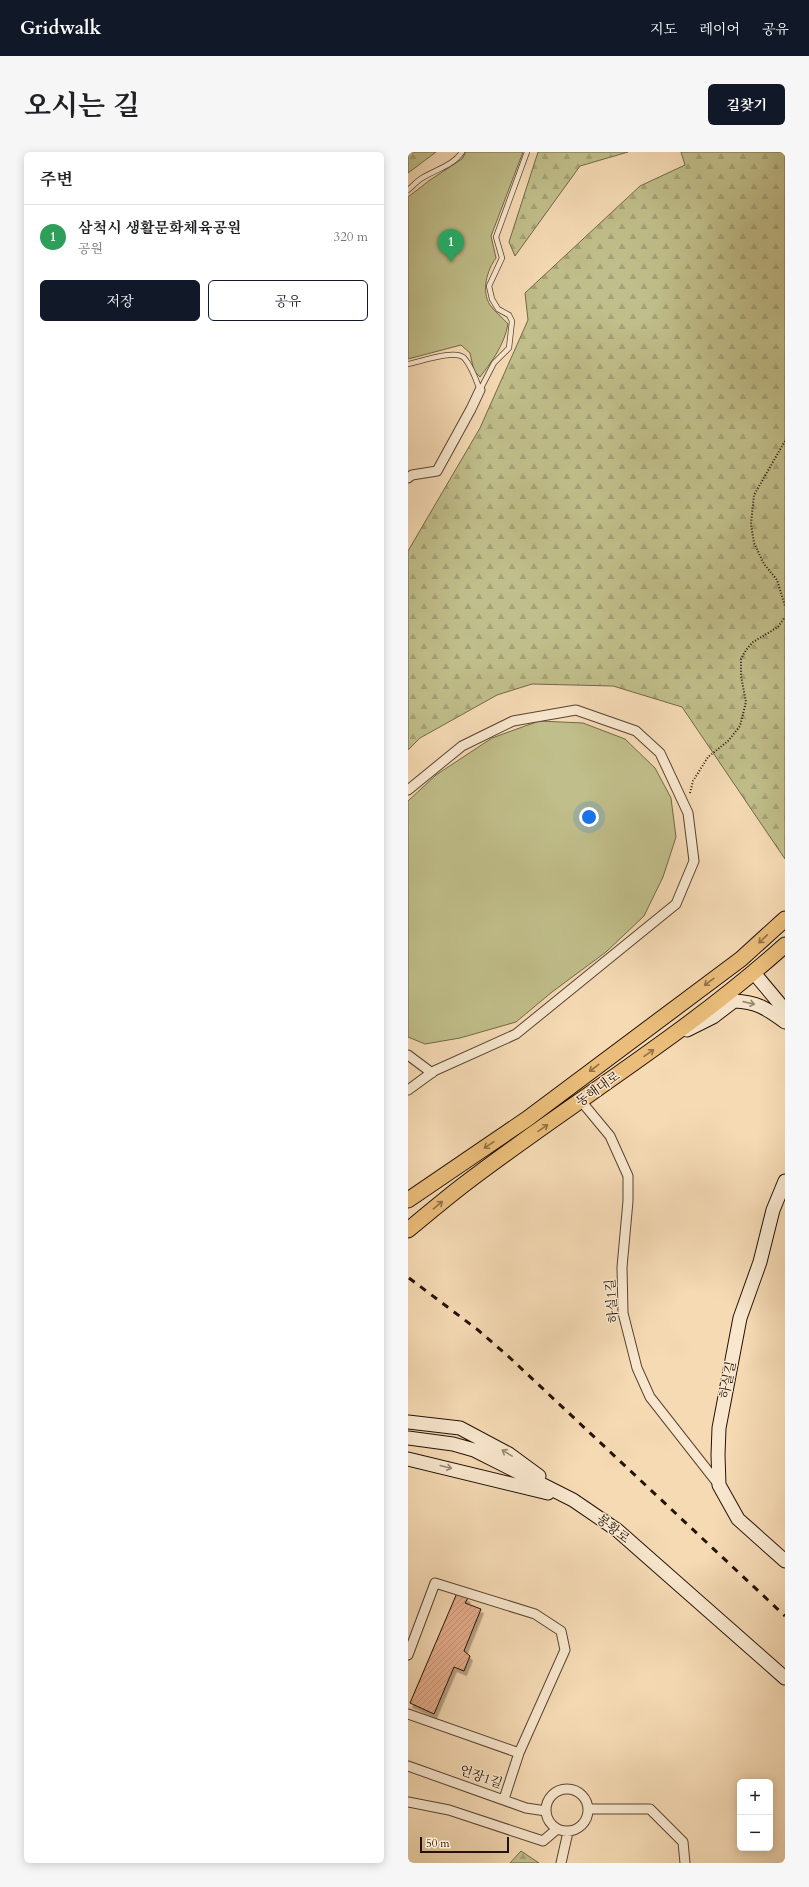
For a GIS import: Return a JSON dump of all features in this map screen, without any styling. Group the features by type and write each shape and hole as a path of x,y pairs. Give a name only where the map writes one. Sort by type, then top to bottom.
{"main road":[{"name":"동해대로","path":"409,1199 527,1119 741,959 785,919"},
{"name":"동해대로","path":"408,1230 462,1186 666,1041 754,973 785,945"},
{"path":"741,959 754,973"}],"street":[{"path":"408,478 412,475 437,471 480,390"},
{"path":"408,790 462,746 513,721 576,710 636,731 660,753 688,814 694,861 676,904 516,1034 432,1073 408,1090"},
{"path":"754,973 785,1010"},
{"path":"666,1041 713,1016 734,1001 750,1002 768,1010 785,1022"},
{"path":"408,1055 432,1073"},
{"name":"하실1길","path":"581,1101 610,1136 628,1176 628,1201 622,1267 624,1313 637,1368 650,1397 719,1485"},
{"name":"하실길","path":"785,1181 773,1210 760,1262 740,1318 719,1428 719,1485 738,1519 785,1561"},
{"path":"408,1422 460,1428 509,1454 573,1500"},
{"name":"봉황로","path":"408,1438 447,1443 474,1450 573,1500 617,1530 785,1678"},
{"path":"408,1459 573,1500"},
{"path":"408,1654 435,1583 535,1614 561,1631 564,1650 519,1753 504,1799"},
{"path":"408,1714 519,1753"},
{"name":"언장1길","path":"408,1766 526,1808 546,1811"},
{"path":"566,1789 577,1791 582,1794 589,1809 585,1823 577,1829 568,1832 557,1829 550,1824 546,1811 548,1800 551,1796 556,1792 566,1789"},
{"path":"408,1802 449,1810 544,1841 557,1829"},
{"path":"589,1809 650,1809 683,1842 685,1863"},
{"path":"562,1863 568,1832"}],"lane":[{"path":"408,190 421,178 440,169 459,157 462,152"},
{"path":"480,390 494,363 509,348 512,321 509,315 498,309 492,298 490,286 502,258 496,237 527,152"},
{"path":"408,364 450,354 459,354 465,358 480,390"}],"path":[{"path":"785,441 754,495 750,524 754,543 764,564 777,580 785,606"},
{"path":"685,808 693,781 708,757 728,741 740,726 746,702 741,676 741,658 753,642 778,627 785,617"}],"green space":[{"path":"408,152 436,152 408,173"},
{"path":"466,152 523,152 491,236 496,258 490,268 486,281 487,299 490,305 508,324 501,346 480,377 474,371 470,353 461,345 408,359 408,197 430,180 462,159"},
{"path":"538,152 628,152 580,166 515,256 509,242"},
{"path":"681,152 785,152 785,859 682,707 613,686 532,684 497,695 420,738 408,750 408,551 480,428 528,320 525,293 640,186 685,165"},
{"path":"539,721 583,723 625,739 655,768 671,798 676,837 663,877 644,916 606,952 552,992 516,1022 460,1038 425,1044 408,1037 408,801 436,775 492,738"},
{"path":"521,1851 539,1863 510,1863"}],"building":[{"path":"457,1593 468,1598 465,1603 481,1609 464,1651 470,1656 464,1671 454,1667 434,1714 410,1703"}],"railway":[{"path":"409,1278 478,1330 508,1356 785,1616"}],"place":[{"name":"삼척시 생활문화체육공원","path":"451,262"}]}
